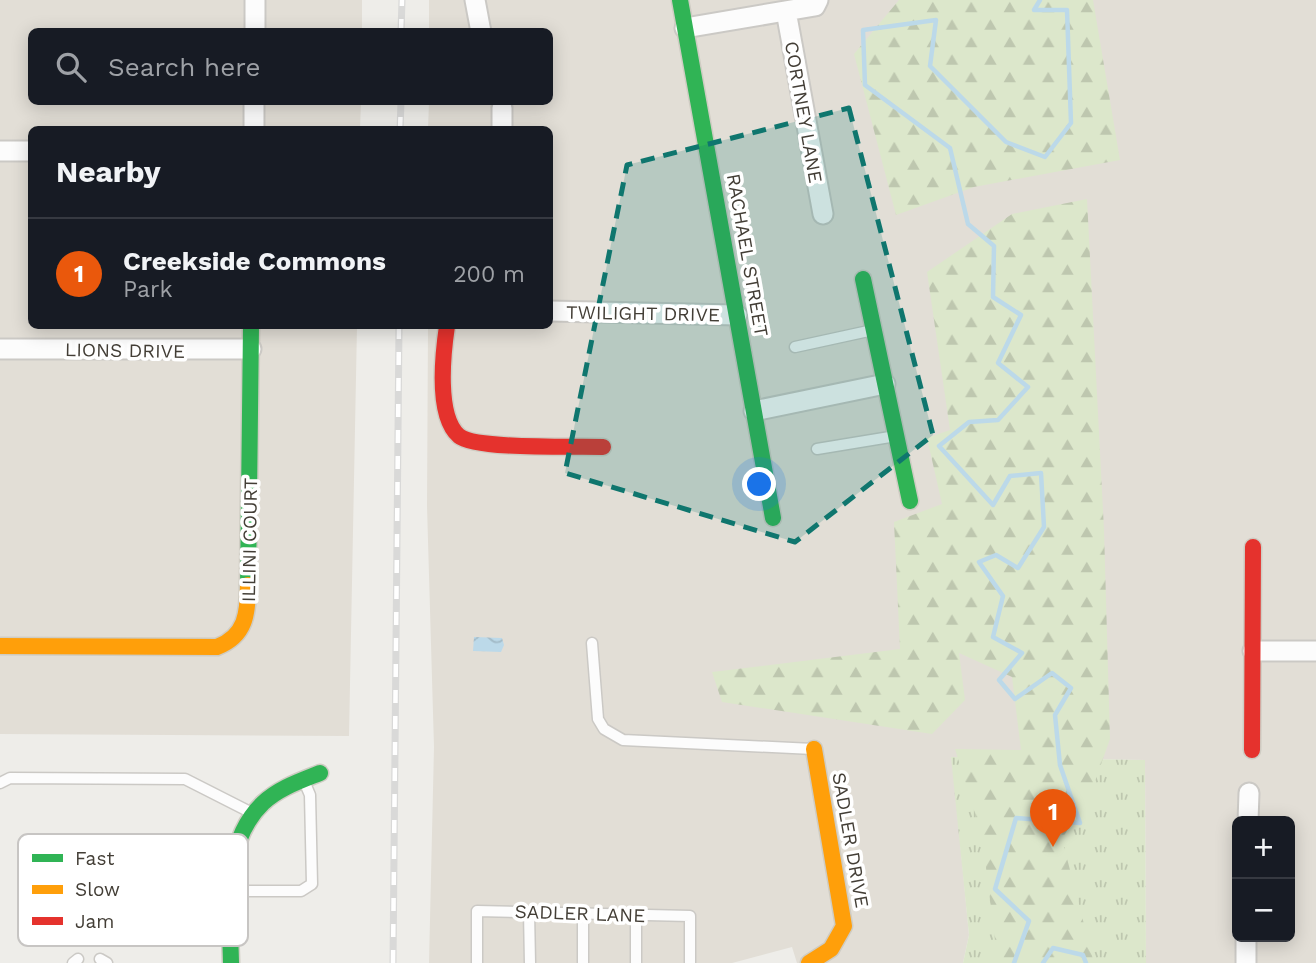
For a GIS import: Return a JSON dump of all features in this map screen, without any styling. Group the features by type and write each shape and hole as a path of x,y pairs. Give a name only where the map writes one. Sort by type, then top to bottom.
{"street":[{"path":"255,0 255,28"},
{"path":"475,0 480,28"},
{"name":"RACHAEL STREET","path":"680,0 774,518"},
{"path":"685,28 815,6 818,0"},
{"name":"CORTNEY LANE","path":"786,11 823,214"},
{"path":"254,105 254,126"},
{"path":"502,108 502,126"},
{"path":"0,150 28,151"},
{"path":"863,279 910,501"},
{"name":"TWILIGHT DRIVE","path":"553,311 737,315"},
{"name":"ILLINI COURT","path":"0,646 217,647 240,635 247,620 248,604 251,329"},
{"path":"447,329 445,407 456,433 467,441 480,444 603,447"},
{"name":"LIONS DRIVE","path":"0,349 251,349"},
{"path":"754,411 885,384"},
{"path":"1252,750 1253,547"},
{"path":"1253,651 1316,651"},
{"name":"SADLER DRIVE","path":"809,963 825,956 837,943 844,926 814,749"},
{"path":"242,834 251,813 278,789 320,773"},
{"path":"1248,816 1249,793"},
{"path":"1246,942 1246,963"}],"lane":[{"path":"795,347 873,330"},
{"path":"817,449 896,435"},
{"path":"592,643 598,719 604,729 613,736 642,743 814,749"},
{"path":"0,783 10,778 186,779 251,813"},
{"path":"248,891 301,891 312,884 310,795 303,778"},
{"name":"SADLER LANE","path":"477,963 477,911 690,916 690,963"},
{"path":"529,912 530,963"},
{"path":"583,914 583,963"},
{"path":"636,915 636,963"}],"highlighted area":[{"path":"849,108 933,435 795,542 565,473 627,165"}],"shaded area":[{"path":"0,0 362,0 362,28 28,28 28,105 361,105 360,126 28,126 28,329 357,329 349,736 0,734"},
{"path":"429,0 1316,0 1316,963 1146,963 1145,760 952,757 969,935 963,963 797,963 792,947 732,963 429,963 434,747 427,506 428,329 553,329 553,126 428,126 429,105 553,105 553,28 429,28"}],"green space":[{"path":"899,0 1093,0 1120,160 974,187 896,215 854,54"},
{"path":"1087,199 1104,530 1110,739 1093,787 1062,839 1094,963 998,963 982,836 955,749 1021,750 1012,677 959,653 965,700 932,734 722,702 712,672 900,649 894,522 942,504 927,438 950,430 927,272 1012,214"},
{"path":"951,757 1145,760 1146,963 963,963 969,935"}],"water":[{"path":"474,637 502,638 504,645 501,652 473,651"}],"waterway":[{"path":"1014,963 1029,921 995,889 1016,818 1080,823 1060,765 1055,715 1071,688 1052,673 1015,699 999,680 1022,653 993,637 1003,596 979,562 996,555 1018,568 1044,527 1041,473 1010,476 993,505 939,446 969,422 998,420 1028,387 998,363 1021,315 993,297 994,246 968,224 950,148 865,85 863,30 936,20 930,66 1006,142 1045,157 1071,123 1067,10 1034,10 1040,0"},
{"path":"1043,963 1053,948 1083,955 1086,963"}],"railway":[{"path":"401,28 402,0"},
{"path":"400,126 401,105"},
{"path":"393,963 399,329"}],"traffic: fast":[{"path":"680,0 773,518"},
{"path":"863,279 910,501"},
{"path":"248,585 251,329"},
{"path":"242,834 250,819 269,798 290,785 320,773"},
{"path":"231,946 231,963"}],"traffic: slow":[{"path":"0,646 217,647 240,630 246,614 248,585"},
{"path":"809,963 831,949 844,926 814,749"}],"traffic: jam":[{"path":"447,329 443,367 444,400 452,427 459,436 505,445 603,447"},
{"path":"1252,750 1253,547"}],"place":[{"name":"Creekside Commons","path":"1053,847"}]}
